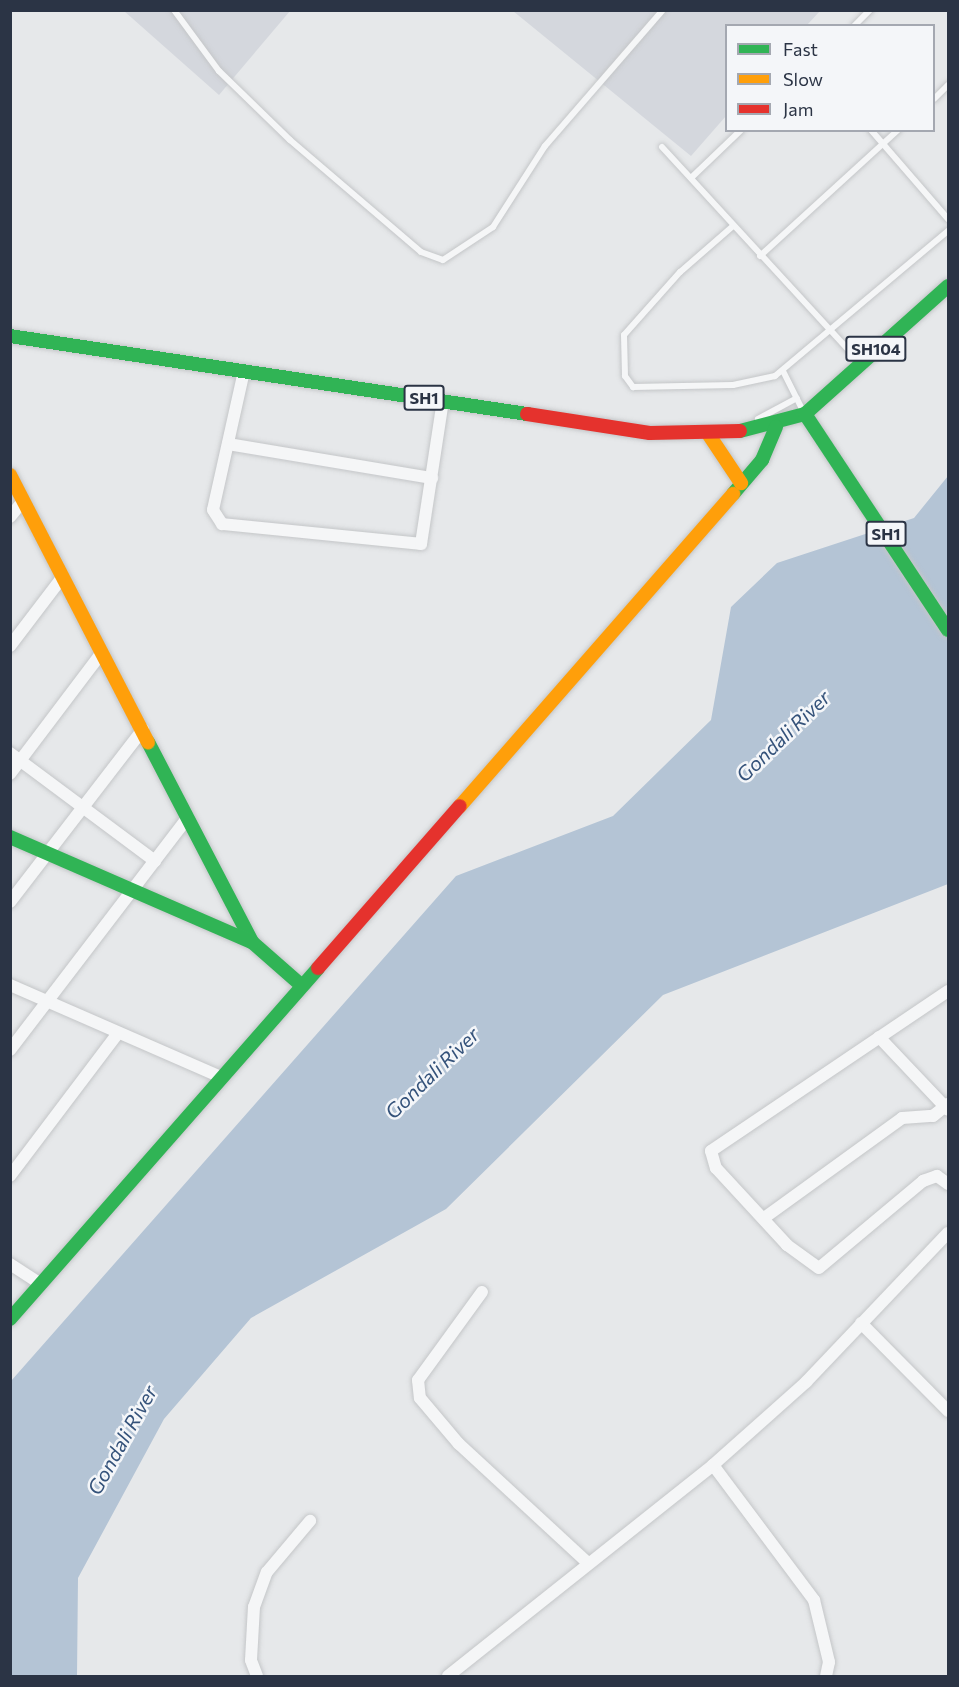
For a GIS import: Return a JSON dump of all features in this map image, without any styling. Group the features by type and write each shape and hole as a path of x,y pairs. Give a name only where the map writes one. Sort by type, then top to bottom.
{"main road":[{"name":"SH104","path":"805,414 948,286"},
{"name":"SH1","path":"10,336 443,401 563,422 709,435 776,427 805,414 948,630"},
{"path":"10,1319 300,984 762,460 776,427"},
{"path":"709,435 741,483"},
{"path":"10,476 100,655 143,729 252,942"},
{"path":"10,837 252,942 300,984"}],"street":[{"path":"244,371 213,510 222,524 416,547 424,540 443,401"},
{"path":"228,444 432,478"},
{"path":"10,517 23,501"},
{"path":"10,646 61,579"},
{"path":"10,774 16,757 100,655"},
{"path":"10,902 143,729"},
{"path":"16,757 155,861"},
{"path":"10,1050 188,818"},
{"path":"10,985 49,999 118,1033 221,1077"},
{"path":"948,991 711,1151 716,1168 787,1245 819,1268 923,1181 937,1176 948,1184"},
{"path":"10,1176 118,1033"},
{"path":"764,1218 902,1118 933,1116 948,1107 879,1037"},
{"path":"448,1677 587,1562 713,1465 806,1382 948,1233"},
{"path":"10,1264 41,1284"},
{"path":"482,1292 416,1389 459,1444 587,1562"},
{"path":"861,1323 948,1411"},
{"path":"713,1465 814,1600 829,1662 826,1677"},
{"path":"256,1676 250,1660 257,1598 267,1572 310,1521"}],"lane":[{"path":"174,10 219,71 290,140 421,252 443,260 493,227 545,146 663,10"},
{"path":"856,24 870,10"},
{"path":"935,97 948,85"},
{"path":"691,178 739,132"},
{"path":"873,132 948,219"},
{"path":"760,256 896,132"},
{"path":"662,147 861,363"},
{"path":"733,226 680,272 624,335 625,376 633,387 733,385 783,371 948,231"},
{"path":"783,371 805,414"},
{"path":"737,433 797,398"}],"shaded area":[{"path":"124,11 290,11 219,95"},
{"path":"513,11 820,11 808,24 725,24 725,117 691,156"}],"water":[{"name":"Gondali River","path":"948,476 948,884 663,995 446,1209 251,1318 164,1419 78,1578 77,1676 11,1676 11,1381 456,876 613,816 711,720 731,607 777,563 914,518"}],"traffic: fast":[{"path":"805,414 948,286"},
{"path":"10,336 527,414"},
{"path":"740,431 805,414 948,630"},
{"path":"733,494 762,460 776,427"},
{"path":"148,742 252,942 300,984"},
{"path":"10,837 252,942"},
{"path":"10,1319 318,968"}],"traffic: slow":[{"path":"709,435 741,483"},
{"path":"10,475 148,742"},
{"path":"460,806 733,494"}],"traffic: jam":[{"path":"527,414 650,433 740,431"},
{"path":"318,968 460,806"}]}
